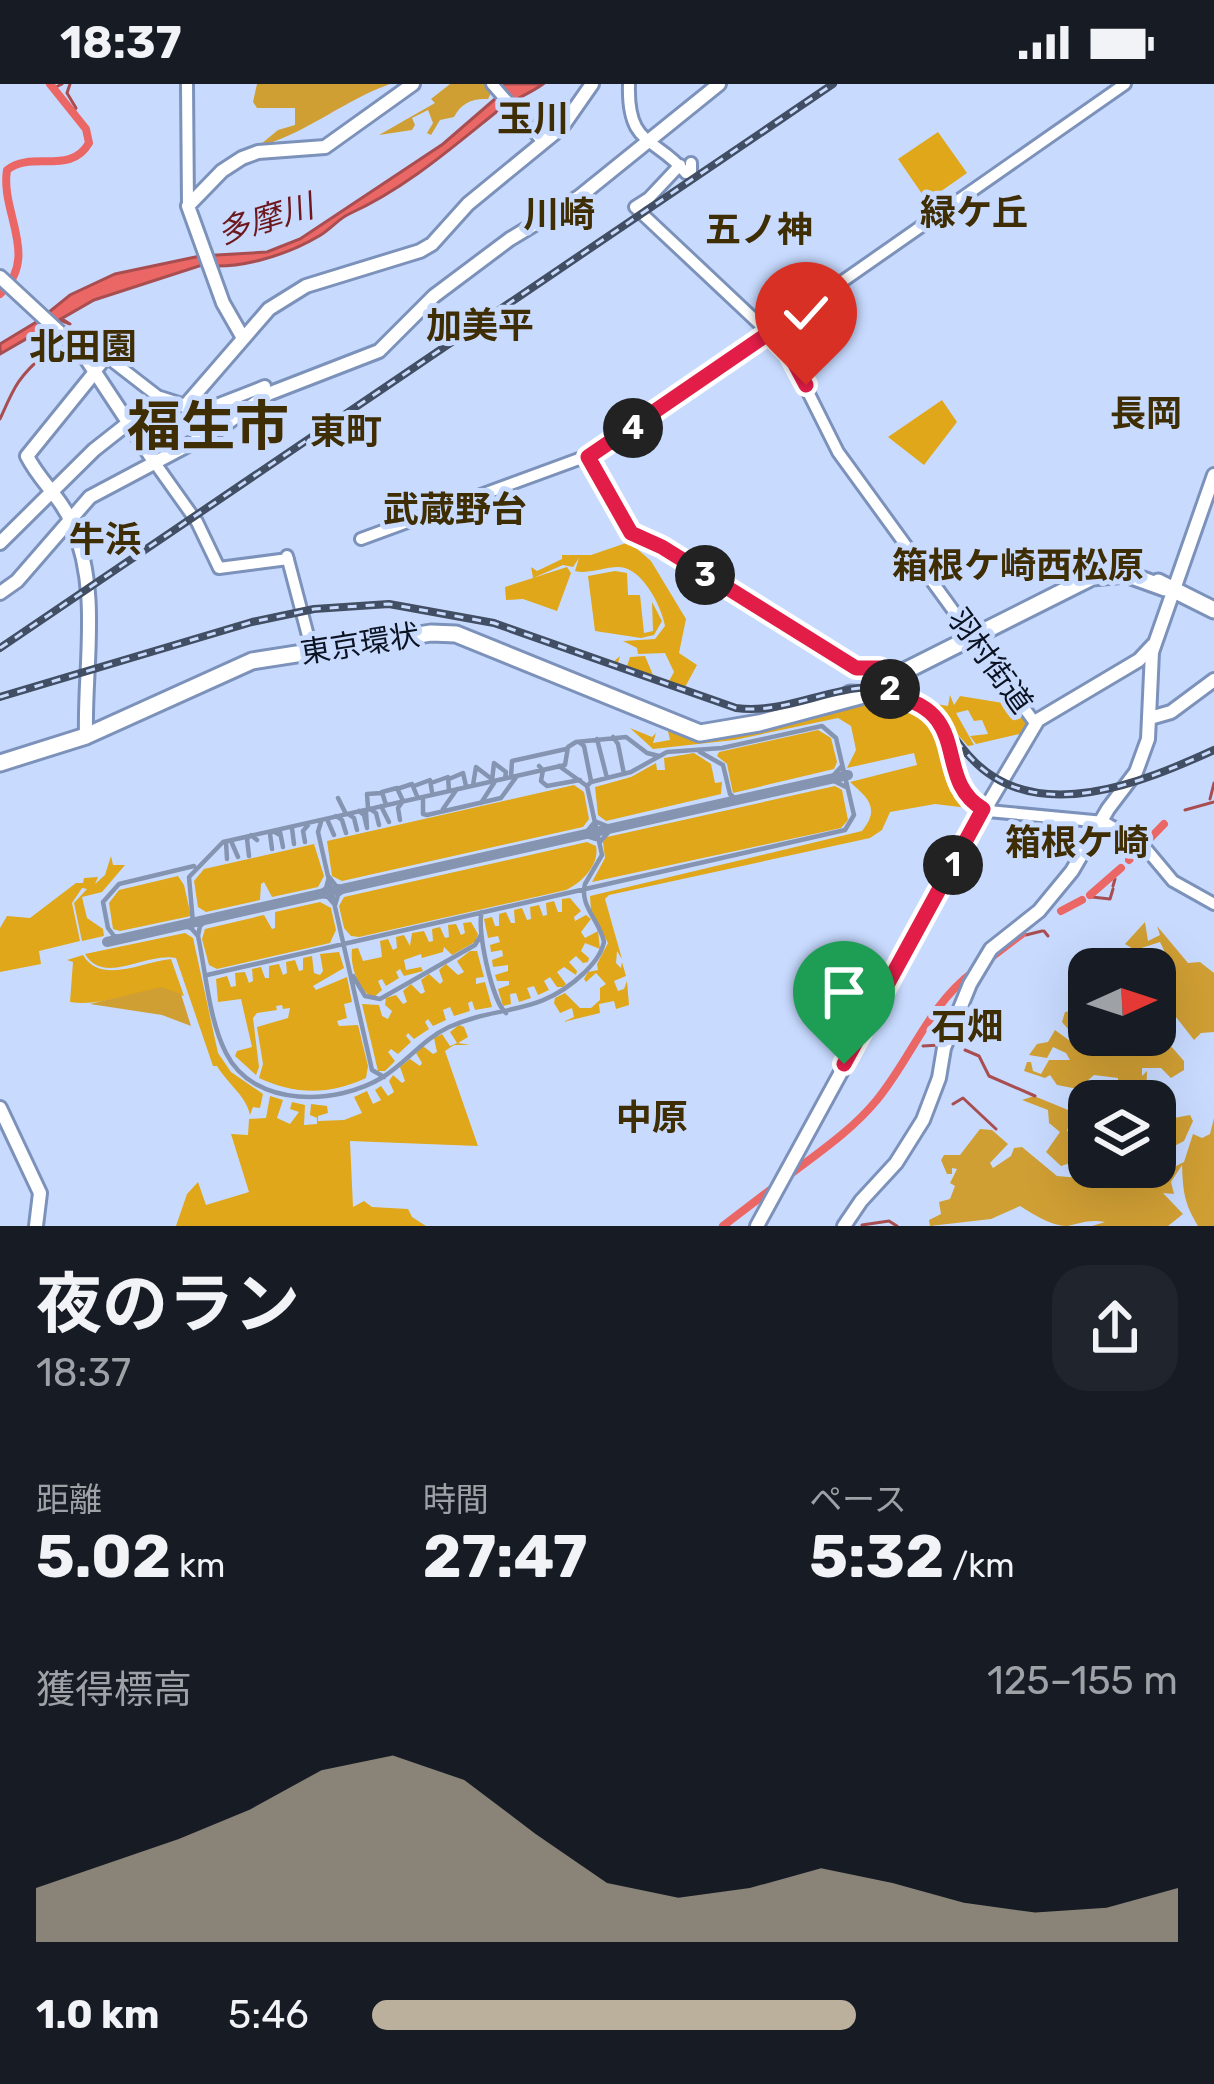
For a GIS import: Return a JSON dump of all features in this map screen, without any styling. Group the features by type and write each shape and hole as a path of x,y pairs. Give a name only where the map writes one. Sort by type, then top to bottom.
{"highway":[{"name":"東京環状","path":"0,762 86,735 242,664 430,633 456,634 700,733 877,688 1076,584 1132,574 1170,591"},
{"path":"1170,591 1214,612"}],"main road":[{"path":"187,84 191,213 224,307 242,336"},
{"path":"191,213 222,171 242,158 325,147 412,84"},
{"path":"492,84 542,142"},
{"path":"182,405 263,313 303,287 428,247 468,204 564,124 592,84"},
{"path":"629,84 628,112 646,143"},
{"path":"0,593 14,584 90,497 220,428 268,394 379,351 434,296 520,232 581,196 719,84"},
{"path":"587,456 402,522 361,538 587,456 1123,84"},
{"name":"羽村街道","path":"646,143 685,166 635,207 792,358 838,452 1035,723"},
{"path":"6,282 95,372 195,517 219,567 288,558 312,650"},
{"path":"86,735 91,632 80,547 70,519 27,455 106,357 160,398 182,405 214,406 265,386"},
{"path":"0,543 55,496 94,450 160,398"},
{"path":"587,456 631,533 662,547 856,668 879,668 877,688 923,707 949,739 960,787 985,810 1101,821 1144,845 1172,881 1214,904"},
{"path":"844,1226 896,1163 922,1121 939,1078 944,1048 970,984 991,949 1039,911 1073,870 1136,772 1146,748 1150,718 1151,651 1214,473"},
{"path":"985,810 1041,720 1151,651"},
{"path":"757,1226 1035,723 1151,651"},
{"path":"1150,718 1172,711 1214,680"},
{"path":"0,1108 40,1195 37,1226"}],"shaded area":[{"path":"257,84 390,84 264,145 278,130 295,125 295,108 257,108 253,102"},
{"path":"450,84 490,84 492,91 488,99 468,102 454,117 440,120 431,135 427,133 433,123 428,110 412,118 412,130 379,135 435,103 431,99"},
{"path":"502,84 543,84 323,234 278,255 247,263 202,265 94,300 0,354 0,344 70,295 115,274 200,256 267,252 300,239 443,144 495,99"},
{"path":"938,132 967,173 927,201 898,159"},
{"path":"942,400 957,422 924,465 888,437"},
{"path":"629,542 651,561 686,619 679,653 697,665 684,689 612,663 620,656 618,663 627,666 630,657 645,656 653,675 669,681 674,672 665,653 638,654 637,648 623,641 655,639 665,626 651,592 632,571 619,567 575,571 579,558 573,567 563,565 533,578 531,567 537,571 562,555 591,555"},
{"path":"567,567 571,573 557,611 523,599 506,600 505,587"},
{"path":"627,573 628,595 640,595 644,633 653,631 652,602 662,621 654,635 641,638 595,631 588,576"},
{"path":"950,695 954,705 960,696 1003,703 1012,713 1020,708 1031,723 1028,732 976,744 970,736 988,734 982,720 974,721 968,710 956,713 974,745 968,746 929,703 948,706"},
{"path":"886,698 906,704 935,726 977,809 935,804 890,812 882,830 870,838 609,895 605,899 622,959 617,951 616,963 621,968 622,962 626,976 614,981 618,991 627,981 629,1005 616,1009 614,1001 599,1004 600,1013 563,1022 574,1017 572,1008 560,1013 555,998 565,993 580,1008 591,1008 606,984 596,973 584,979 588,972 598,970 608,943 591,911 590,896 862,831 871,809 850,782 917,765 914,753 847,768 856,750 851,726 838,718 734,740 653,749 630,728 652,737 656,733 653,743 670,740 667,727 689,737 849,709 850,704"},
{"path":"818,730 831,738 837,762 834,769 733,793 727,764 717,756 719,752"},
{"path":"694,753 711,764 715,783 722,782 721,794 606,821 598,815 595,787 631,777 656,763 657,770 665,770 664,758"},
{"path":"574,785 584,792 589,819 583,827 342,881 332,876 327,841"},
{"path":"835,786 842,790 848,820 841,828 592,882 605,858 607,837"},
{"path":"587,842 596,846 595,860 583,878 566,890 359,937 344,928 339,906 344,897"},
{"path":"314,844 324,876 318,887 272,897 264,882 260,900 206,912 198,907 194,881 204,869"},
{"path":"111,856 113,865 125,865 102,892 82,897 87,918 103,929 104,936 82,941 74,903 87,889 82,888 72,903 80,941 39,951 41,964 0,972 0,928 7,916 30,918 84,878 98,877 95,884 105,875"},
{"path":"178,876 191,916 113,929 109,903 119,890"},
{"path":"570,898 581,911 575,921 586,915 591,919 581,932 585,938 598,931 600,949 585,943 581,951 588,962 576,956 569,962 576,975 564,967 557,972 566,984 563,987 557,987 550,977 544,981 549,990 538,995 534,986 527,988 531,998 519,1002 516,993 510,994 511,1004 503,1006 498,989 509,981 497,981 495,975 508,971 508,965 493,967 492,960 503,956 502,950 491,952 490,945 500,942 498,936 488,938 484,919 492,917 499,926 499,914 506,912 515,923 514,910 522,908 527,920 531,919 530,907 539,905 543,916 547,915 546,903 554,901 562,912 562,899"},
{"path":"320,902 331,908 336,930 330,943 217,969 209,965 202,939 205,929 264,915 272,929 275,912"},
{"path":"471,922 478,934 475,942 452,955 444,947 443,952 404,960 406,970 421,967 423,971 404,976 400,969 396,972 399,978 386,986 382,979 378,981 382,990 373,998 359,983 352,949 358,948 363,961 382,957 380,941 388,939 393,950 396,937 404,935 410,946 412,933 424,931 429,942 433,941 432,929 440,927 445,938 449,937 448,925 456,924 461,935 465,933 463,923"},
{"path":"1145,922 1148,941 1160,935 1157,926 1175,948 1163,948 1160,942 1141,948 1125,944"},
{"path":"185,933 193,938 218,1053 231,1072 263,1094 260,1108 253,1107 250,1115 241,1096 213,1066 176,958 114,968 93,963 85,954"},
{"path":"1176,949 1188,963 1200,962 1214,973 1214,1032 1201,1033 1194,1040 1176,1017"},
{"path":"477,951 484,977 476,978 476,984 485,982 492,1007 475,1010 472,1001 470,1011 454,1016 450,1007 443,1010 446,1020 433,1026 428,1019 429,1029 414,1039 408,1033 411,1042 398,1054 391,1049 388,1052 395,1061 378,1071 362,1004 379,1005 388,1019 392,1011 385,1005 386,998 396,995 403,1004 407,1002 403,991 411,984 421,994 425,992 421,980 429,974 440,984 439,970 446,964 458,975 464,972 457,961"},
{"path":"339,952 344,968 313,986 316,990 347,977 352,1002 344,1004 347,1018 337,1021 339,1026 358,1025 368,1066 366,1078 312,1091 259,1078 263,1064 257,1027 288,1018 290,1008 276,1006 277,1010 253,1018 256,1075 235,1056 252,1047 241,999 218,1002 216,979 227,976 231,987 236,986 235,973 245,972 249,983 252,969 261,967 269,978 269,966 279,964 283,975 286,962 295,960 299,971 303,958 312,956 314,973 320,975 320,954"},
{"path":"83,955 100,969 111,970 171,959 184,996 154,991 70,1002 73,962 67,960"},
{"path":"161,987 181,994 191,1026 162,1015 90,1004"},
{"path":"459,1025 468,1037 458,1043 470,1045 454,1045 445,1051 478,1146 350,1141 353,1207 364,1201 372,1207 408,1209 426,1226 176,1226 187,1194 198,1182 206,1205 249,1192 231,1134 248,1135 249,1119 266,1118 270,1096 283,1100 277,1118 290,1124 299,1112 290,1109 292,1102 305,1105 304,1125 317,1124 317,1118 310,1115 311,1104 327,1106 328,1113 318,1116 318,1121 344,1120 362,1113 354,1097 367,1091 373,1104 381,1100 375,1090 381,1086 388,1096 394,1092 389,1081 393,1075 405,1081 400,1067 410,1059 420,1066 416,1053 423,1046 437,1052 434,1038 442,1034 450,1046 457,1043 450,1032"},
{"path":"1055,1030 1068,1040 1068,1056 1176,1056 1176,1052 1184,1061 1184,1070 1171,1078 1161,1068 1142,1068 1147,1080 1094,1075 1088,1080 1068,1080 1068,1087 1057,1085 1050,1075 1045,1078 1024,1071 1027,1062 1041,1074 1049,1060 1070,1060 1053,1047 1047,1058 1029,1055 1037,1044 1048,1042"},
{"path":"1034,1096 1068,1110 1068,1164 1061,1166 1046,1152 1060,1132 1049,1123 1048,1110 1022,1100"},
{"path":"1190,1115 1193,1121 1184,1141 1176,1145 1176,1118"},
{"path":"1214,1118 1214,1226 1198,1226 1193,1218 1182,1165 1176,1174 1193,1134 1202,1138 1210,1134"},
{"path":"980,1129 992,1130 1008,1144 990,1163 993,1168 1011,1156 1014,1148 1022,1147 1057,1176 1068,1177 1068,1188 1172,1188 1174,1194 1163,1193 1183,1214 1168,1226 1092,1226 1105,1222 1094,1221 1067,1226 1020,1206 991,1219 930,1226 929,1220 941,1214 939,1202 950,1199 955,1186 950,1183 957,1169 947,1174 941,1160 944,1155 960,1155"}],"waterway":[{"path":"0,294 12,280 18,250 7,170 17,164 72,158 89,143 86,129 50,84"},
{"path":"52,89 62,84"},
{"path":"70,84 67,93 76,108 72,114"},
{"path":"62,319 70,324 60,320 62,319"},
{"path":"0,419 22,377 45,354 48,357"},
{"path":"1210,799 1214,783"},
{"path":"1185,810 1214,802"},
{"path":"1129,860 1164,824"},
{"path":"1090,895 1121,868"},
{"path":"1113,886 1115,879"},
{"path":"1092,897 1110,899 1113,889"},
{"path":"1061,911 1082,900"},
{"path":"1026,935 1042,931"},
{"path":"1044,931 1048,936"},
{"path":"989,959 1022,934"},
{"path":"788,1176 866,1112 944,1001 973,972"},
{"path":"923,1046 940,1045"},
{"path":"965,1050 979,1056 989,1076 1035,1096"},
{"path":"953,1104 963,1098 996,1129"},
{"path":"723,1226 774,1187"},
{"path":"862,1225 889,1221 897,1226"}],"taxiway":[{"path":"207,975 526,902 606,884 685,866 845,830 854,815 836,738 822,726 722,748 667,752 631,772 591,782 587,786 602,855 585,884 584,892 604,942 593,963 551,997 449,1027 383,1077 343,1093 276,1093 239,1071 220,1040 209,996 198,936 208,919"},
{"path":"613,737 624,774"},
{"path":"193,923 189,877 223,842 565,765 568,747 576,742 626,737 659,756"},
{"path":"597,739 607,778"},
{"path":"579,742 584,746 591,781"},
{"path":"511,777 512,761 566,749"},
{"path":"700,752 723,765 730,794 737,800"},
{"path":"492,781 494,763 506,772 505,778"},
{"path":"539,766 541,781 547,786 580,780"},
{"path":"559,766 587,786"},
{"path":"473,785 476,767 493,780"},
{"path":"841,767 830,779 846,787"},
{"path":"449,779 463,773 466,786"},
{"path":"423,797 423,814 427,815 501,798 517,776"},
{"path":"431,783 448,777 449,791"},
{"path":"414,786 430,780 432,792"},
{"path":"481,803 494,783"},
{"path":"397,789 412,784 417,796"},
{"path":"386,805 382,792 397,788 403,801 398,808 400,820"},
{"path":"443,809 457,789"},
{"path":"368,808 367,794 382,793"},
{"path":"338,798 346,814"},
{"path":"381,806 389,822"},
{"path":"370,809 379,825"},
{"path":"359,811 367,828 366,812"},
{"path":"348,814 357,830"},
{"path":"336,816 346,833"},
{"path":"327,819 334,835"},
{"path":"321,822 318,832 372,1070 384,1077"},
{"path":"597,822 612,828 600,842"},
{"path":"594,823 584,835 596,839"},
{"path":"305,842 303,831 308,825"},
{"path":"292,828 294,844"},
{"path":"280,832 283,847"},
{"path":"272,849 270,834 280,835"},
{"path":"249,856 247,839 251,835 257,840"},
{"path":"231,841 238,857"},
{"path":"226,842 227,859"},
{"path":"125,938 114,936 108,928 103,902 119,884 194,866"},
{"path":"329,877 336,886 347,888 335,905 317,895 326,888 329,877"},
{"path":"482,912 486,964 506,1013"},
{"path":"181,925 198,936"},
{"path":"353,976 365,996 380,999 475,945 481,935"}],"runway":[{"path":"107,942 848,775"}],"railway":[{"path":"0,648 833,84"},
{"path":"0,697 252,622 314,609 389,604 494,623 736,708 777,706 859,688 900,691 933,711 972,759 998,779 1027,791 1091,792 1124,785 1214,750"}],"district":[{"name":"玉川","path":"533,118"},
{"name":"緑ケ丘","path":"974,212"},
{"name":"川崎","path":"559,214"},
{"name":"五ノ神","path":"759,229"},
{"name":"加美平","path":"480,325"},
{"name":"北田園","path":"83,346"},
{"name":"長岡","path":"1146,413"},
{"name":"福生市","path":"208,427"},
{"name":"東町","path":"346,431"},
{"name":"武蔵野台","path":"455,509"},
{"name":"牛浜","path":"105,539"},
{"name":"箱根ケ崎西松原","path":"1018,565"},
{"name":"箱根ケ崎","path":"1077,842"},
{"name":"石畑","path":"967,1026"},
{"name":"中原","path":"652,1117"}],"route":[{"path":"806,385 789,353 769,333 588,457 631,533 662,547 856,668 879,668 894,696 932,714 949,739 962,790 983,809 844,1064"}],"water label":[{"name":"多摩川","path":"265,219"}]}
